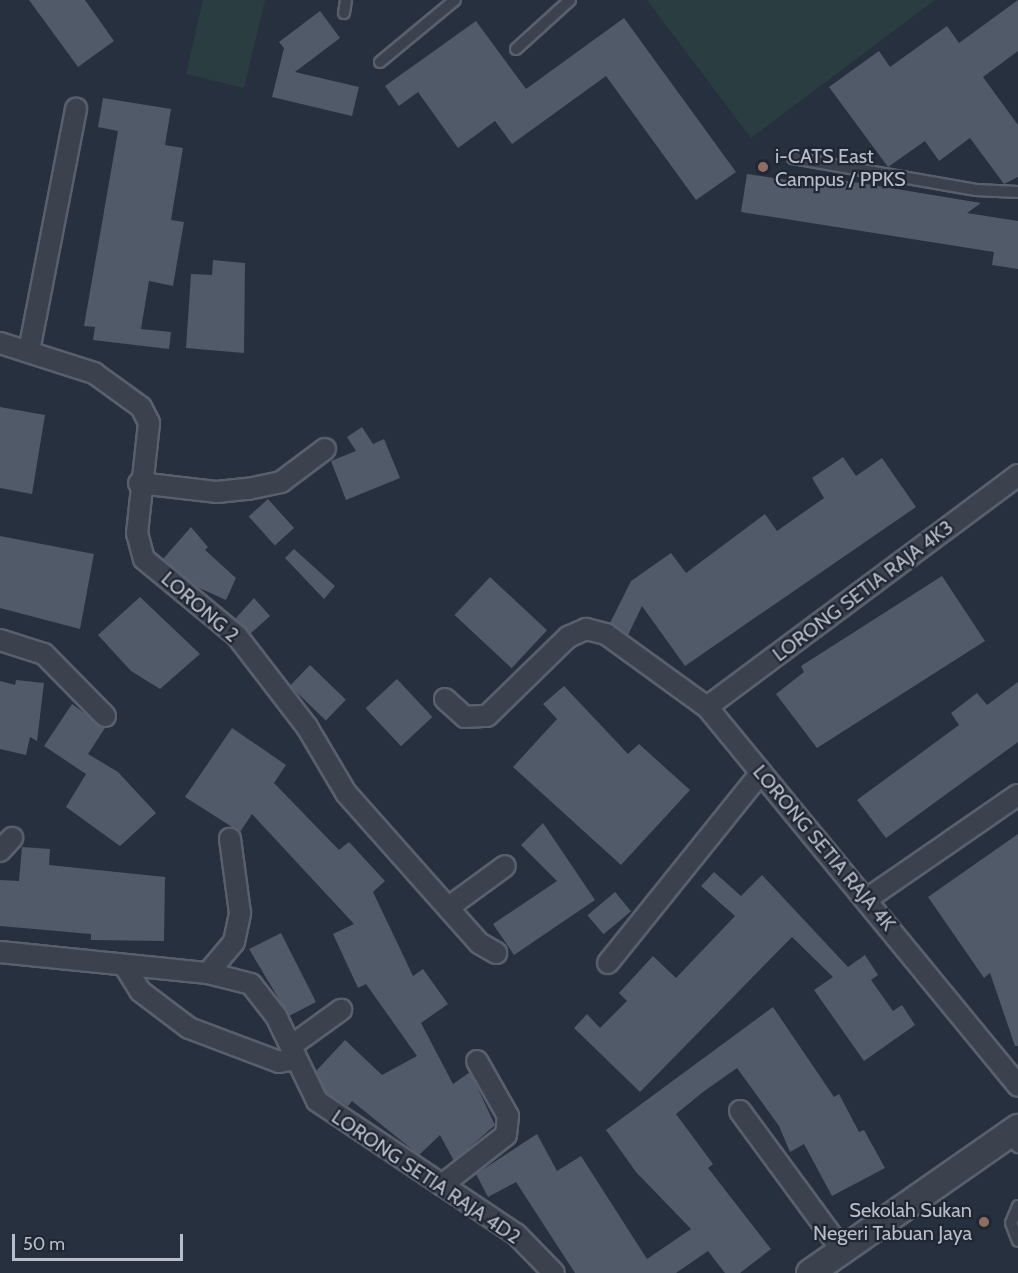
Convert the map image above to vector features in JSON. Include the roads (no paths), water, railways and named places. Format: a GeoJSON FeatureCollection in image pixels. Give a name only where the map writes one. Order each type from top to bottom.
{"type":"FeatureCollection","features":[{"type":"Feature","properties":{"kind":"street"},"geometry":{"type":"LineString","coordinates":[[29,351],[76,109]]}},
{"type":"Feature","properties":{"kind":"street","name":"LORONG 2"},"geometry":{"type":"LineString","coordinates":[[0,343],[94,373],[141,407],[148,423],[139,483],[137,533],[144,559],[237,636],[307,727],[346,793],[479,942],[496,953]]}},
{"type":"Feature","properties":{"kind":"street"},"geometry":{"type":"LineString","coordinates":[[139,483],[217,492],[248,489],[281,482],[325,449]]}},
{"type":"Feature","properties":{"kind":"street","name":"LORONG SETIA RAJA 4K3"},"geometry":{"type":"LineString","coordinates":[[707,707],[1018,475]]}},
{"type":"Feature","properties":{"kind":"street","name":"LORONG SETIA RAJA 4K"},"geometry":{"type":"LineString","coordinates":[[445,699],[465,717],[488,716],[568,637],[586,629],[606,634],[707,707],[867,899],[1018,1086]]}},
{"type":"Feature","properties":{"kind":"street"},"geometry":{"type":"LineString","coordinates":[[0,640],[50,659],[105,716]]}},
{"type":"Feature","properties":{"kind":"street"},"geometry":{"type":"LineString","coordinates":[[608,963],[761,773]]}},
{"type":"Feature","properties":{"kind":"street"},"geometry":{"type":"LineString","coordinates":[[867,899],[1018,795]]}},
{"type":"Feature","properties":{"kind":"street"},"geometry":{"type":"LineString","coordinates":[[208,973],[234,942],[240,913],[230,838]]}},
{"type":"Feature","properties":{"kind":"street"},"geometry":{"type":"LineString","coordinates":[[449,908],[505,866]]}},
{"type":"Feature","properties":{"kind":"street","name":"LORONG SETIA RAJA 4D2"},"geometry":{"type":"LineString","coordinates":[[0,952],[208,973],[250,984],[294,1052],[317,1101],[516,1234],[554,1273]]}},
{"type":"Feature","properties":{"kind":"street"},"geometry":{"type":"LineString","coordinates":[[124,966],[140,992],[189,1028],[279,1062],[294,1052],[341,1010]]}},
{"type":"Feature","properties":{"kind":"street"},"geometry":{"type":"LineString","coordinates":[[442,1185],[506,1135],[508,1116],[477,1061]]}},
{"type":"Feature","properties":{"kind":"street"},"geometry":{"type":"LineString","coordinates":[[740,1111],[843,1251]]}},
{"type":"Feature","properties":{"kind":"street"},"geometry":{"type":"LineString","coordinates":[[810,1273],[1014,1137]]}},
{"type":"Feature","properties":{"kind":"lane"},"geometry":{"type":"LineString","coordinates":[[344,13],[346,0]]}},
{"type":"Feature","properties":{"kind":"lane"},"geometry":{"type":"LineString","coordinates":[[380,62],[455,0]]}},
{"type":"Feature","properties":{"kind":"lane"},"geometry":{"type":"LineString","coordinates":[[516,49],[570,0]]}},
{"type":"Feature","properties":{"kind":"lane"},"geometry":{"type":"LineString","coordinates":[[793,158],[976,190],[1018,192]]}},
{"type":"Feature","properties":{"kind":"lane"},"geometry":{"type":"LineString","coordinates":[[1018,1206],[1011,1223],[1018,1241]]}},
{"type":"Feature","properties":{"kind":"place","name":"i-CATS East Campus / PPKS"},"geometry":{"type":"Point","coordinates":[763,167]}},
{"type":"Feature","properties":{"kind":"place","name":"Sekolah Sukan Negeri Tabuan Jaya"},"geometry":{"type":"Point","coordinates":[984,1222]}}]}
